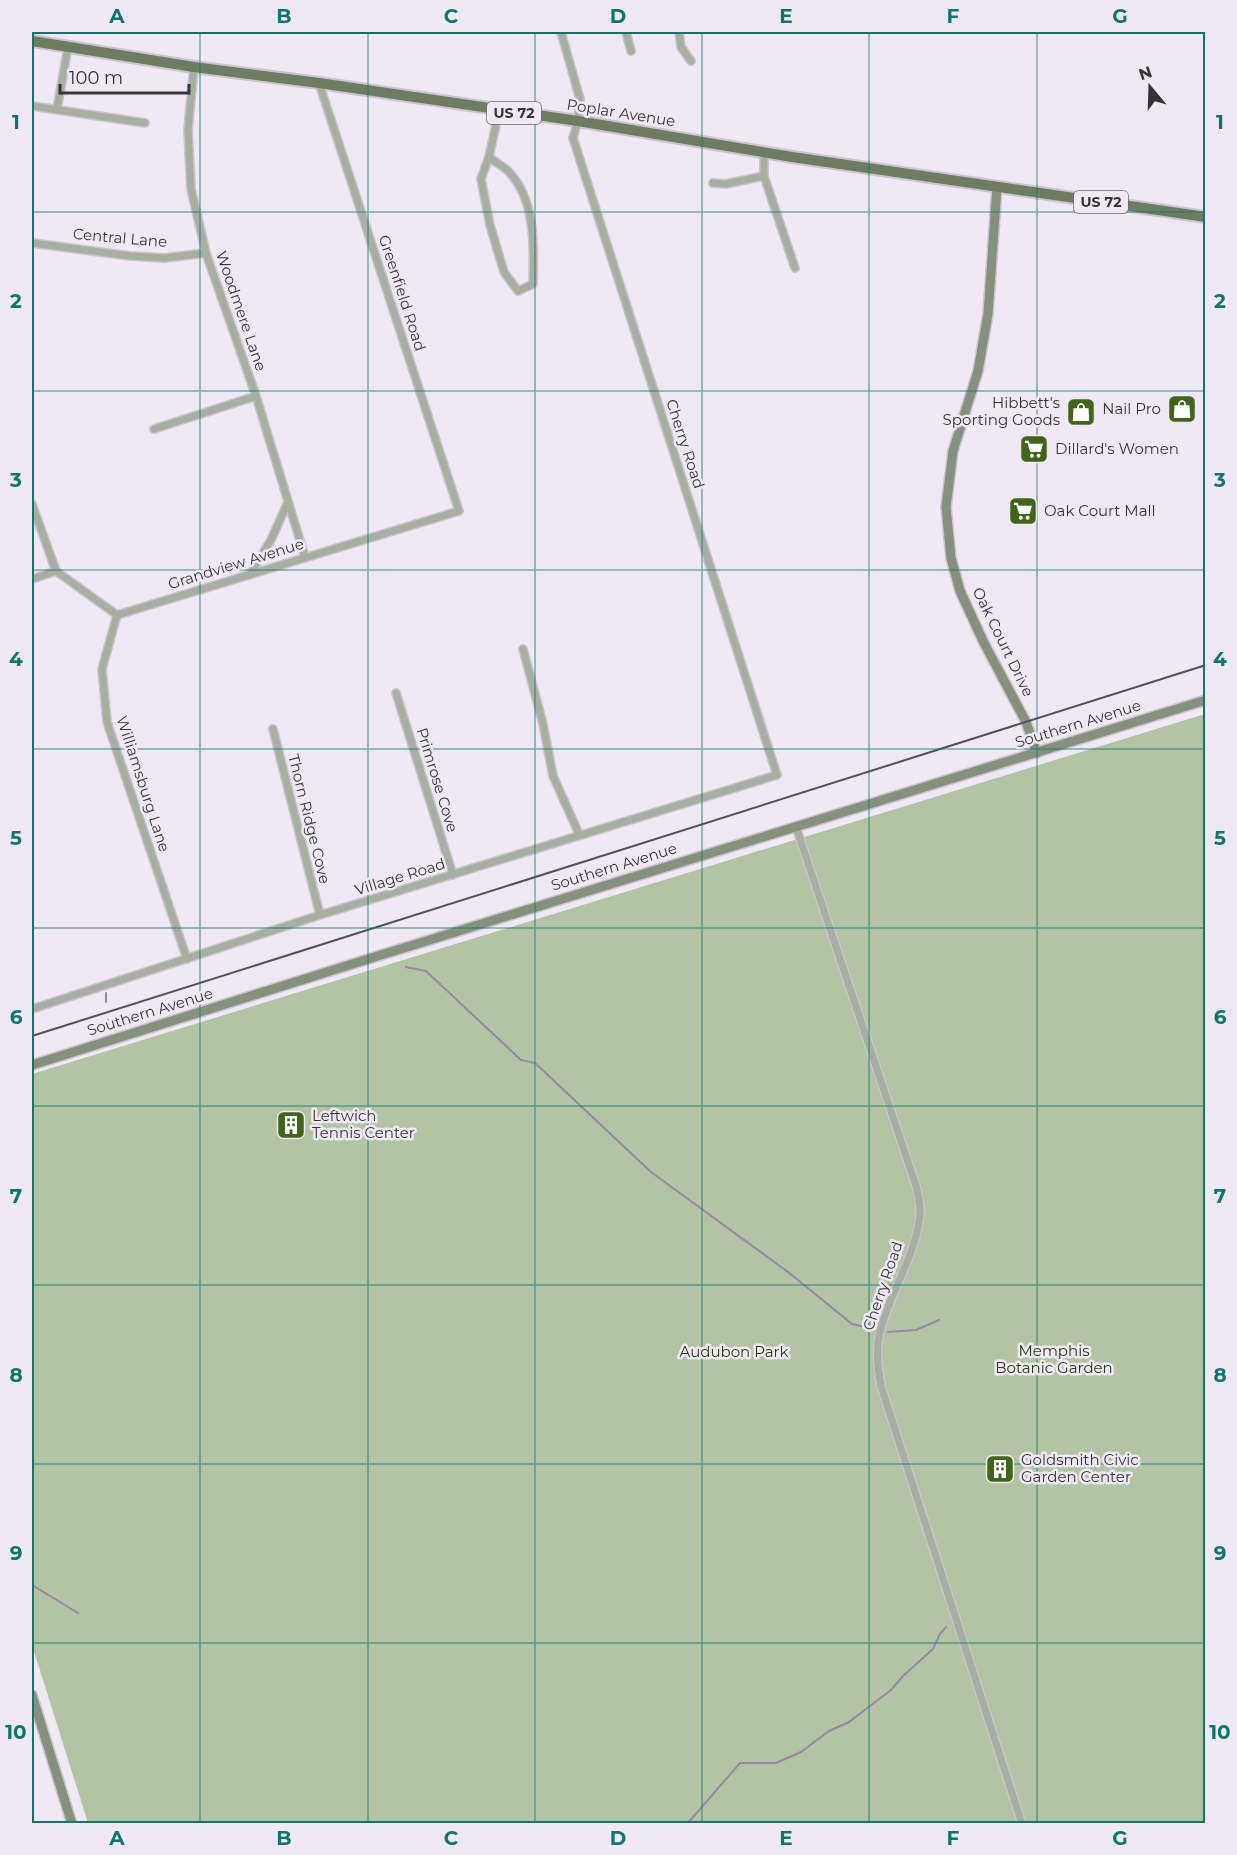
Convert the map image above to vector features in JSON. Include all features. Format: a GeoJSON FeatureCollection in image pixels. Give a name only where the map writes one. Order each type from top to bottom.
{"type":"FeatureCollection","features":[{"type":"Feature","properties":{"kind":"main road","name":"Poplar Avenue"},"geometry":{"type":"LineString","coordinates":[[32,41],[194,67],[578,121],[764,152],[1206,217]]}},
{"type":"Feature","properties":{"kind":"street","name":"Cherry Road"},"geometry":{"type":"LineString","coordinates":[[561,32],[580,99],[578,121],[573,138],[777,775]]}},
{"type":"Feature","properties":{"kind":"street"},"geometry":{"type":"LineString","coordinates":[[626,32],[631,51]]}},
{"type":"Feature","properties":{"kind":"street"},"geometry":{"type":"LineString","coordinates":[[679,32],[681,47],[691,61]]}},
{"type":"Feature","properties":{"kind":"street"},"geometry":{"type":"LineString","coordinates":[[57,109],[68,46]]}},
{"type":"Feature","properties":{"kind":"street","name":"Woodmere Lane"},"geometry":{"type":"LineString","coordinates":[[194,67],[188,130],[190,189],[206,253],[256,396],[305,557]]}},
{"type":"Feature","properties":{"kind":"street","name":"Greenfield Road"},"geometry":{"type":"LineString","coordinates":[[319,83],[459,511]]}},
{"type":"Feature","properties":{"kind":"street"},"geometry":{"type":"LineString","coordinates":[[32,106],[145,123]]}},
{"type":"Feature","properties":{"kind":"street"},"geometry":{"type":"LineString","coordinates":[[489,157],[509,172],[525,197],[534,243],[533,284],[518,291],[504,272],[490,225],[481,179],[489,157],[499,111]]}},
{"type":"Feature","properties":{"kind":"street"},"geometry":{"type":"LineString","coordinates":[[764,152],[764,176],[795,268]]}},
{"type":"Feature","properties":{"kind":"street"},"geometry":{"type":"LineString","coordinates":[[713,183],[726,184],[764,176]]}},
{"type":"Feature","properties":{"kind":"street","name":"Oak Court Drive"},"geometry":{"type":"LineString","coordinates":[[997,187],[988,314],[978,371],[953,451],[946,507],[951,558],[960,591],[984,643],[1026,722],[1037,753]]}},
{"type":"Feature","properties":{"kind":"street","name":"Central Lane"},"geometry":{"type":"LineString","coordinates":[[32,243],[165,258],[206,253]]}},
{"type":"Feature","properties":{"kind":"street"},"geometry":{"type":"LineString","coordinates":[[154,429],[256,396]]}},
{"type":"Feature","properties":{"kind":"street"},"geometry":{"type":"LineString","coordinates":[[250,574],[271,540],[288,502]]}},
{"type":"Feature","properties":{"kind":"street"},"geometry":{"type":"LineString","coordinates":[[32,504],[56,571],[117,615]]}},
{"type":"Feature","properties":{"kind":"street","name":"Grandview Avenue"},"geometry":{"type":"LineString","coordinates":[[117,615],[459,511]]}},
{"type":"Feature","properties":{"kind":"street"},"geometry":{"type":"LineString","coordinates":[[32,579],[56,571]]}},
{"type":"Feature","properties":{"kind":"street","name":"Williamsburg Lane"},"geometry":{"type":"LineString","coordinates":[[117,615],[102,669],[107,722],[187,958]]}},
{"type":"Feature","properties":{"kind":"street"},"geometry":{"type":"LineString","coordinates":[[523,649],[543,724],[552,776],[579,834]]}},
{"type":"Feature","properties":{"kind":"street","name":"Primrose Cove"},"geometry":{"type":"LineString","coordinates":[[396,693],[453,875]]}},
{"type":"Feature","properties":{"kind":"street","name":"Southern Avenue"},"geometry":{"type":"LineString","coordinates":[[32,1065],[1206,700]]}},
{"type":"Feature","properties":{"kind":"street","name":"Thorn Ridge Cove"},"geometry":{"type":"LineString","coordinates":[[273,729],[320,915]]}},
{"type":"Feature","properties":{"kind":"street","name":"Village Road"},"geometry":{"type":"LineString","coordinates":[[32,1009],[320,915],[777,775]]}},
{"type":"Feature","properties":{"kind":"street","name":"Cherry Road"},"geometry":{"type":"LineString","coordinates":[[795,826],[916,1186],[920,1212],[909,1262],[885,1316],[879,1336],[878,1370],[881,1386],[1022,1824]]}},
{"type":"Feature","properties":{"kind":"street"},"geometry":{"type":"LineString","coordinates":[[32,1695],[72,1824]]}},
{"type":"Feature","properties":{"kind":"green space","name":"Audubon Park"},"geometry":{"type":"Polygon","coordinates":[[[1205,714],[1205,1823],[88,1823],[32,1645],[32,1074],[1205,714]]]}},
{"type":"Feature","properties":{"kind":"waterway"},"geometry":{"type":"LineString","coordinates":[[406,967],[426,971],[521,1060],[535,1063],[651,1172],[788,1272],[852,1324],[874,1329]]}},
{"type":"Feature","properties":{"kind":"waterway"},"geometry":{"type":"LineString","coordinates":[[106,993],[106,1002]]}},
{"type":"Feature","properties":{"kind":"waterway"},"geometry":{"type":"LineString","coordinates":[[106,1030],[108,1020]]}},
{"type":"Feature","properties":{"kind":"waterway"},"geometry":{"type":"LineString","coordinates":[[888,1332],[916,1330],[939,1320]]}},
{"type":"Feature","properties":{"kind":"waterway"},"geometry":{"type":"LineString","coordinates":[[32,1585],[78,1613]]}},
{"type":"Feature","properties":{"kind":"waterway"},"geometry":{"type":"LineString","coordinates":[[687,1824],[740,1763],[776,1763],[801,1752],[829,1731],[849,1722],[891,1690],[933,1649],[946,1627]]}},
{"type":"Feature","properties":{"kind":"railway"},"geometry":{"type":"LineString","coordinates":[[32,1036],[1206,665]]}},
{"type":"Feature","properties":{"kind":"place","name":"Nail Pro"},"geometry":{"type":"Point","coordinates":[1182,409]}},
{"type":"Feature","properties":{"kind":"place","name":"Hibbett's Sporting Goods"},"geometry":{"type":"Point","coordinates":[1081,412]}},
{"type":"Feature","properties":{"kind":"place","name":"Dillard's Women"},"geometry":{"type":"Point","coordinates":[1034,449]}},
{"type":"Feature","properties":{"kind":"place","name":"Oak Court Mall"},"geometry":{"type":"Point","coordinates":[1023,511]}},
{"type":"Feature","properties":{"kind":"place","name":"Leftwich Tennis Center"},"geometry":{"type":"Point","coordinates":[291,1125]}},
{"type":"Feature","properties":{"kind":"place","name":"Goldsmith Civic Garden Center"},"geometry":{"type":"Point","coordinates":[1000,1469]}},
{"type":"Feature","properties":{"kind":"park label","name":"Memphis Botanic Garden"},"geometry":{"type":"Point","coordinates":[1054,1360]}}]}
